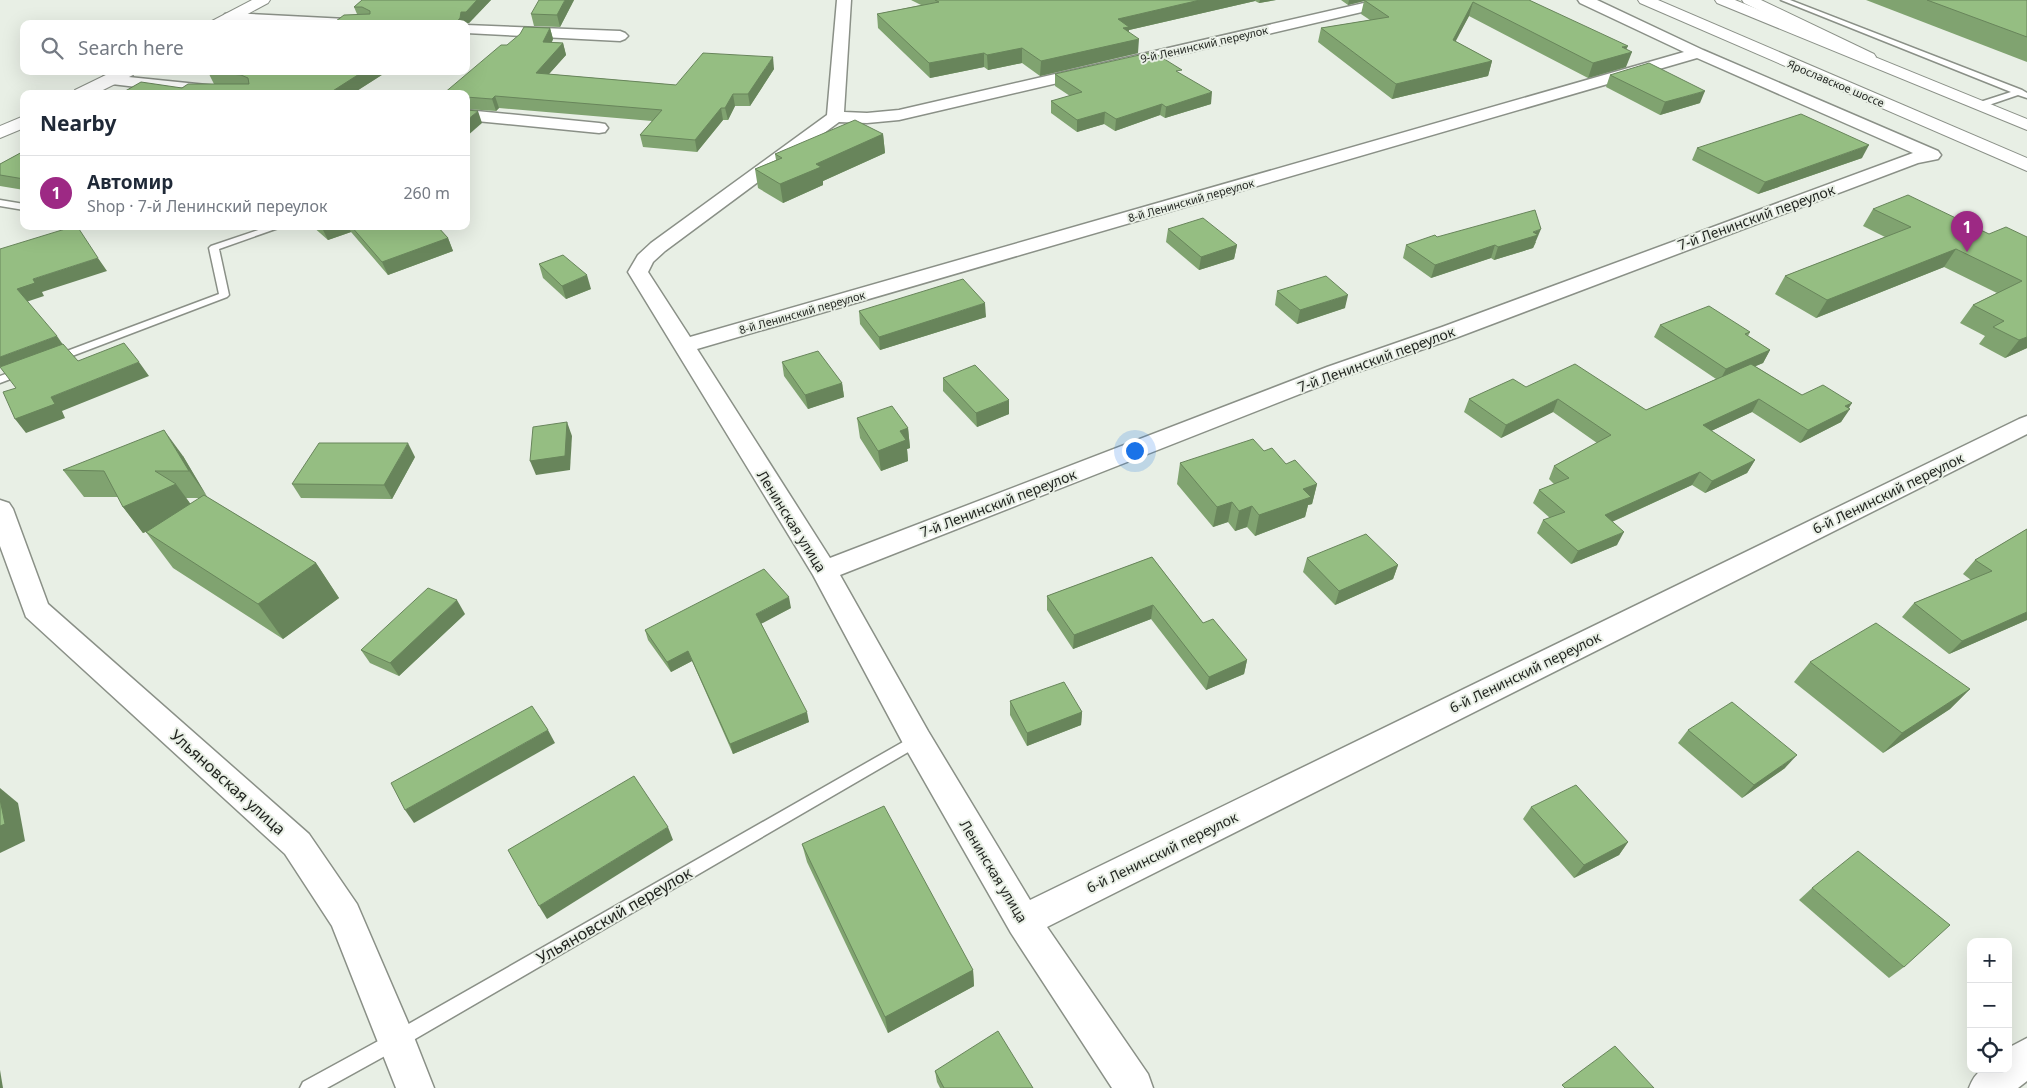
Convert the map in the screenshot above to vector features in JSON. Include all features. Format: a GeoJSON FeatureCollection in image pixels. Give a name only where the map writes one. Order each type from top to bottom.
{"type":"FeatureCollection","features":[{"type":"Feature","properties":{"kind":"main road"},"geometry":{"type":"LineString","coordinates":[[223,20],[263,0]]}},
{"type":"Feature","properties":{"kind":"main road","name":"Ярославское шоссе"},"geometry":{"type":"LineString","coordinates":[[1645,0],[2027,165]]}},
{"type":"Feature","properties":{"kind":"main road"},"geometry":{"type":"LineString","coordinates":[[1722,0],[2027,125]]}},
{"type":"Feature","properties":{"kind":"main road"},"geometry":{"type":"LineString","coordinates":[[1749,0],[1894,69]]}},
{"type":"Feature","properties":{"kind":"main road"},"geometry":{"type":"LineString","coordinates":[[89,90],[119,75]]}},
{"type":"Feature","properties":{"kind":"main road"},"geometry":{"type":"LineString","coordinates":[[0,133],[20,123]]}},
{"type":"Feature","properties":{"kind":"street","name":"9-й Ленинский переулок"},"geometry":{"type":"LineString","coordinates":[[835,117],[867,118],[899,115],[1396,0]]}},
{"type":"Feature","properties":{"kind":"street"},"geometry":{"type":"LineString","coordinates":[[1585,0],[1698,53]]}},
{"type":"Feature","properties":{"kind":"street"},"geometry":{"type":"LineString","coordinates":[[835,117],[848,1]]}},
{"type":"Feature","properties":{"kind":"street"},"geometry":{"type":"LineString","coordinates":[[470,29],[620,36]]}},
{"type":"Feature","properties":{"kind":"street","name":"7-й Ленинский переулок"},"geometry":{"type":"LineString","coordinates":[[824,571],[1335,372],[1450,332],[1914,158],[1932,155],[1698,53]]}},
{"type":"Feature","properties":{"kind":"street","name":"8-й Ленинский переулок"},"geometry":{"type":"LineString","coordinates":[[683,346],[1698,53]]}},
{"type":"Feature","properties":{"kind":"street"},"geometry":{"type":"LineString","coordinates":[[109,80],[207,90]]}},
{"type":"Feature","properties":{"kind":"street"},"geometry":{"type":"LineString","coordinates":[[470,115],[599,128]]}},
{"type":"Feature","properties":{"kind":"street","name":"Ленинская улица"},"geometry":{"type":"LineString","coordinates":[[835,117],[645,259],[638,272],[824,571],[917,740],[1023,921],[1134,1088]]}},
{"type":"Feature","properties":{"kind":"street","name":"6-й Ленинский переулок"},"geometry":{"type":"LineString","coordinates":[[1023,921],[2027,424]]}},
{"type":"Feature","properties":{"kind":"street","name":"Ульяновская улица"},"geometry":{"type":"LineString","coordinates":[[0,509],[36,610],[298,844],[344,916],[397,1040],[414,1088]]}},
{"type":"Feature","properties":{"kind":"street"},"geometry":{"type":"LineString","coordinates":[[1988,1088],[2027,1057]]}},
{"type":"Feature","properties":{"kind":"lane"},"geometry":{"type":"LineString","coordinates":[[1784,0],[2023,94]]}},
{"type":"Feature","properties":{"kind":"lane"},"geometry":{"type":"LineString","coordinates":[[1980,105],[2023,94]]}},
{"type":"Feature","properties":{"kind":"lane"},"geometry":{"type":"LineString","coordinates":[[0,203],[20,206]]}},
{"type":"Feature","properties":{"kind":"lane"},"geometry":{"type":"LineString","coordinates":[[47,362],[224,295],[214,248],[268,230]]}},
{"type":"Feature","properties":{"kind":"lane"},"geometry":{"type":"LineString","coordinates":[[0,380],[28,369]]}},
{"type":"Feature","properties":{"kind":"lane","name":"Ульяновский переулок"},"geometry":{"type":"LineString","coordinates":[[309,1088],[397,1040],[917,740]]}},
{"type":"Feature","properties":{"kind":"building"},"geometry":{"type":"Polygon","coordinates":[[[362,0],[477,0],[466,12],[461,12],[458,20],[337,20],[344,15],[370,14],[370,11],[362,7],[354,7],[362,0]]]}},
{"type":"Feature","properties":{"kind":"building"},"geometry":{"type":"Polygon","coordinates":[[[539,0],[565,0],[557,15],[531,14],[539,0]]]}},
{"type":"Feature","properties":{"kind":"building"},"geometry":{"type":"Polygon","coordinates":[[[935,0],[1200,0],[1118,19],[1129,27],[1123,28],[1139,39],[1041,61],[1022,48],[929,63],[877,14],[939,2],[935,0]]]}},
{"type":"Feature","properties":{"kind":"building"},"geometry":{"type":"Polygon","coordinates":[[[1364,0],[1529,0],[1628,46],[1622,47],[1632,52],[1593,63],[1473,2],[1453,40],[1492,61],[1396,84],[1321,28],[1389,17],[1364,0]]]}},
{"type":"Feature","properties":{"kind":"building"},"geometry":{"type":"Polygon","coordinates":[[[1927,0],[2027,0],[2027,37],[1927,0]]]}},
{"type":"Feature","properties":{"kind":"building"},"geometry":{"type":"Polygon","coordinates":[[[524,27],[550,28],[543,42],[563,43],[536,73],[676,85],[703,53],[773,57],[748,94],[733,94],[725,108],[721,108],[695,140],[640,135],[662,110],[495,96],[492,99],[470,97],[470,90],[448,90],[465,75],[470,75],[470,71],[501,45],[507,45],[520,34],[524,27]]]}},
{"type":"Feature","properties":{"kind":"building"},"geometry":{"type":"Polygon","coordinates":[[[1153,52],[1182,70],[1176,71],[1212,92],[1166,107],[1162,104],[1116,119],[1105,112],[1077,120],[1051,101],[1082,92],[1055,74],[1153,52]]]}},
{"type":"Feature","properties":{"kind":"building"},"geometry":{"type":"Polygon","coordinates":[[[1649,63],[1705,91],[1665,102],[1610,75],[1649,63]]]}},
{"type":"Feature","properties":{"kind":"building"},"geometry":{"type":"Polygon","coordinates":[[[241,75],[358,75],[334,90],[127,90],[141,82],[182,88],[188,84],[249,84],[248,78],[241,75]]]}},
{"type":"Feature","properties":{"kind":"building"},"geometry":{"type":"Polygon","coordinates":[[[470,110],[478,111],[470,118],[470,110]]]}},
{"type":"Feature","properties":{"kind":"building"},"geometry":{"type":"Polygon","coordinates":[[[1801,114],[1869,145],[1765,182],[1697,148],[1801,114]]]}},
{"type":"Feature","properties":{"kind":"building"},"geometry":{"type":"Polygon","coordinates":[[[855,120],[883,134],[816,164],[821,167],[780,184],[755,169],[782,158],[775,154],[855,120]]]}},
{"type":"Feature","properties":{"kind":"building"},"geometry":{"type":"Polygon","coordinates":[[[20,153],[20,178],[0,175],[0,164],[20,153]]]}},
{"type":"Feature","properties":{"kind":"building"},"geometry":{"type":"Polygon","coordinates":[[[1908,195],[1989,234],[2006,227],[2027,237],[2027,337],[2019,340],[1993,327],[2004,321],[1973,305],[2022,281],[1956,249],[1827,300],[1785,276],[1911,227],[1873,209],[1908,195]]]}},
{"type":"Feature","properties":{"kind":"building"},"geometry":{"type":"Polygon","coordinates":[[[1535,210],[1541,229],[1533,232],[1538,235],[1498,247],[1495,245],[1435,265],[1406,245],[1435,235],[1437,237],[1535,210]]]}},
{"type":"Feature","properties":{"kind":"building"},"geometry":{"type":"Polygon","coordinates":[[[1203,218],[1237,245],[1201,257],[1168,229],[1203,218]]]}},
{"type":"Feature","properties":{"kind":"building"},"geometry":{"type":"Polygon","coordinates":[[[62,230],[80,230],[98,258],[33,279],[35,283],[17,289],[57,336],[0,357],[0,249],[62,230]]]}},
{"type":"Feature","properties":{"kind":"building"},"geometry":{"type":"Polygon","coordinates":[[[354,230],[441,230],[448,238],[382,262],[354,230]]]}},
{"type":"Feature","properties":{"kind":"building"},"geometry":{"type":"Polygon","coordinates":[[[563,255],[587,275],[562,286],[539,264],[563,255]]]}},
{"type":"Feature","properties":{"kind":"building"},"geometry":{"type":"Polygon","coordinates":[[[1326,276],[1348,295],[1300,310],[1277,291],[1326,276]]]}},
{"type":"Feature","properties":{"kind":"building"},"geometry":{"type":"Polygon","coordinates":[[[963,279],[985,303],[879,337],[859,311],[963,279]]]}},
{"type":"Feature","properties":{"kind":"building"},"geometry":{"type":"Polygon","coordinates":[[[1709,306],[1750,332],[1745,334],[1770,350],[1726,369],[1660,325],[1709,306]]]}},
{"type":"Feature","properties":{"kind":"building"},"geometry":{"type":"Polygon","coordinates":[[[124,343],[139,362],[51,397],[55,404],[15,419],[3,392],[16,388],[0,367],[63,344],[78,361],[124,343]]]}},
{"type":"Feature","properties":{"kind":"building"},"geometry":{"type":"Polygon","coordinates":[[[818,351],[842,383],[805,395],[782,362],[818,351]]]}},
{"type":"Feature","properties":{"kind":"building"},"geometry":{"type":"Polygon","coordinates":[[[1575,364],[1646,410],[1751,364],[1802,395],[1823,385],[1852,403],[1845,406],[1850,409],[1808,430],[1759,399],[1703,425],[1755,460],[1712,481],[1700,472],[1605,515],[1624,532],[1578,551],[1543,520],[1565,512],[1539,490],[1569,478],[1554,466],[1611,435],[1558,399],[1506,425],[1469,399],[1513,379],[1526,387],[1575,364]]]}},
{"type":"Feature","properties":{"kind":"building"},"geometry":{"type":"Polygon","coordinates":[[[975,365],[1009,400],[976,413],[943,378],[975,365]]]}},
{"type":"Feature","properties":{"kind":"building"},"geometry":{"type":"Polygon","coordinates":[[[892,406],[908,428],[900,431],[906,440],[878,451],[857,418],[892,406]]]}},
{"type":"Feature","properties":{"kind":"building"},"geometry":{"type":"Polygon","coordinates":[[[567,422],[565,456],[530,461],[533,427],[567,422]]]}},
{"type":"Feature","properties":{"kind":"building"},"geometry":{"type":"Polygon","coordinates":[[[164,430],[189,471],[155,471],[176,484],[123,507],[104,471],[63,470],[164,430]]]}},
{"type":"Feature","properties":{"kind":"building"},"geometry":{"type":"Polygon","coordinates":[[[1253,439],[1264,451],[1272,448],[1286,464],[1295,460],[1317,484],[1303,489],[1311,497],[1259,515],[1252,506],[1239,511],[1232,502],[1217,507],[1180,463],[1253,439]]]}},
{"type":"Feature","properties":{"kind":"building"},"geometry":{"type":"Polygon","coordinates":[[[319,443],[408,443],[384,485],[292,484],[319,443]]]}},
{"type":"Feature","properties":{"kind":"building"},"geometry":{"type":"Polygon","coordinates":[[[204,495],[316,563],[258,604],[146,532],[204,495]]]}},
{"type":"Feature","properties":{"kind":"building"},"geometry":{"type":"Polygon","coordinates":[[[2027,529],[2027,612],[1962,641],[1914,603],[1992,571],[1975,560],[2027,529]]]}},
{"type":"Feature","properties":{"kind":"building"},"geometry":{"type":"Polygon","coordinates":[[[1366,534],[1398,565],[1339,591],[1307,558],[1366,534]]]}},
{"type":"Feature","properties":{"kind":"building"},"geometry":{"type":"Polygon","coordinates":[[[1152,557],[1203,623],[1213,619],[1247,660],[1209,677],[1153,605],[1074,635],[1047,596],[1152,557]]]}},
{"type":"Feature","properties":{"kind":"building"},"geometry":{"type":"Polygon","coordinates":[[[764,569],[789,597],[756,614],[807,712],[730,744],[688,651],[667,662],[645,630],[764,569]]]}},
{"type":"Feature","properties":{"kind":"building"},"geometry":{"type":"Polygon","coordinates":[[[428,588],[457,600],[390,663],[361,650],[428,588]]]}},
{"type":"Feature","properties":{"kind":"building"},"geometry":{"type":"Polygon","coordinates":[[[1876,623],[1970,689],[1902,733],[1810,662],[1876,623]]]}},
{"type":"Feature","properties":{"kind":"building"},"geometry":{"type":"Polygon","coordinates":[[[1064,682],[1082,712],[1027,733],[1010,701],[1064,682]]]}},
{"type":"Feature","properties":{"kind":"building"},"geometry":{"type":"Polygon","coordinates":[[[1732,702],[1797,755],[1754,785],[1688,730],[1732,702]]]}},
{"type":"Feature","properties":{"kind":"building"},"geometry":{"type":"Polygon","coordinates":[[[532,706],[548,730],[405,810],[391,783],[532,706]]]}},
{"type":"Feature","properties":{"kind":"building"},"geometry":{"type":"Polygon","coordinates":[[[634,776],[668,827],[539,906],[508,850],[634,776]]]}},
{"type":"Feature","properties":{"kind":"building"},"geometry":{"type":"Polygon","coordinates":[[[1576,785],[1628,842],[1584,865],[1531,807],[1576,785]]]}},
{"type":"Feature","properties":{"kind":"building"},"geometry":{"type":"Polygon","coordinates":[[[0,799],[5,824],[0,826],[0,799]]]}},
{"type":"Feature","properties":{"kind":"building"},"geometry":{"type":"Polygon","coordinates":[[[884,806],[973,970],[885,1017],[802,844],[884,806]]]}},
{"type":"Feature","properties":{"kind":"building"},"geometry":{"type":"Polygon","coordinates":[[[1858,851],[1950,925],[1904,967],[1812,888],[1858,851]]]}},
{"type":"Feature","properties":{"kind":"building"},"geometry":{"type":"Polygon","coordinates":[[[998,1031],[1033,1088],[944,1088],[935,1071],[998,1031]]]}},
{"type":"Feature","properties":{"kind":"building"},"geometry":{"type":"Polygon","coordinates":[[[1615,1046],[1654,1088],[1565,1088],[1562,1085],[1615,1046]]]}},
{"type":"Feature","properties":{"kind":"place","name":"Автомир"},"geometry":{"type":"Point","coordinates":[1967,252]}}]}
